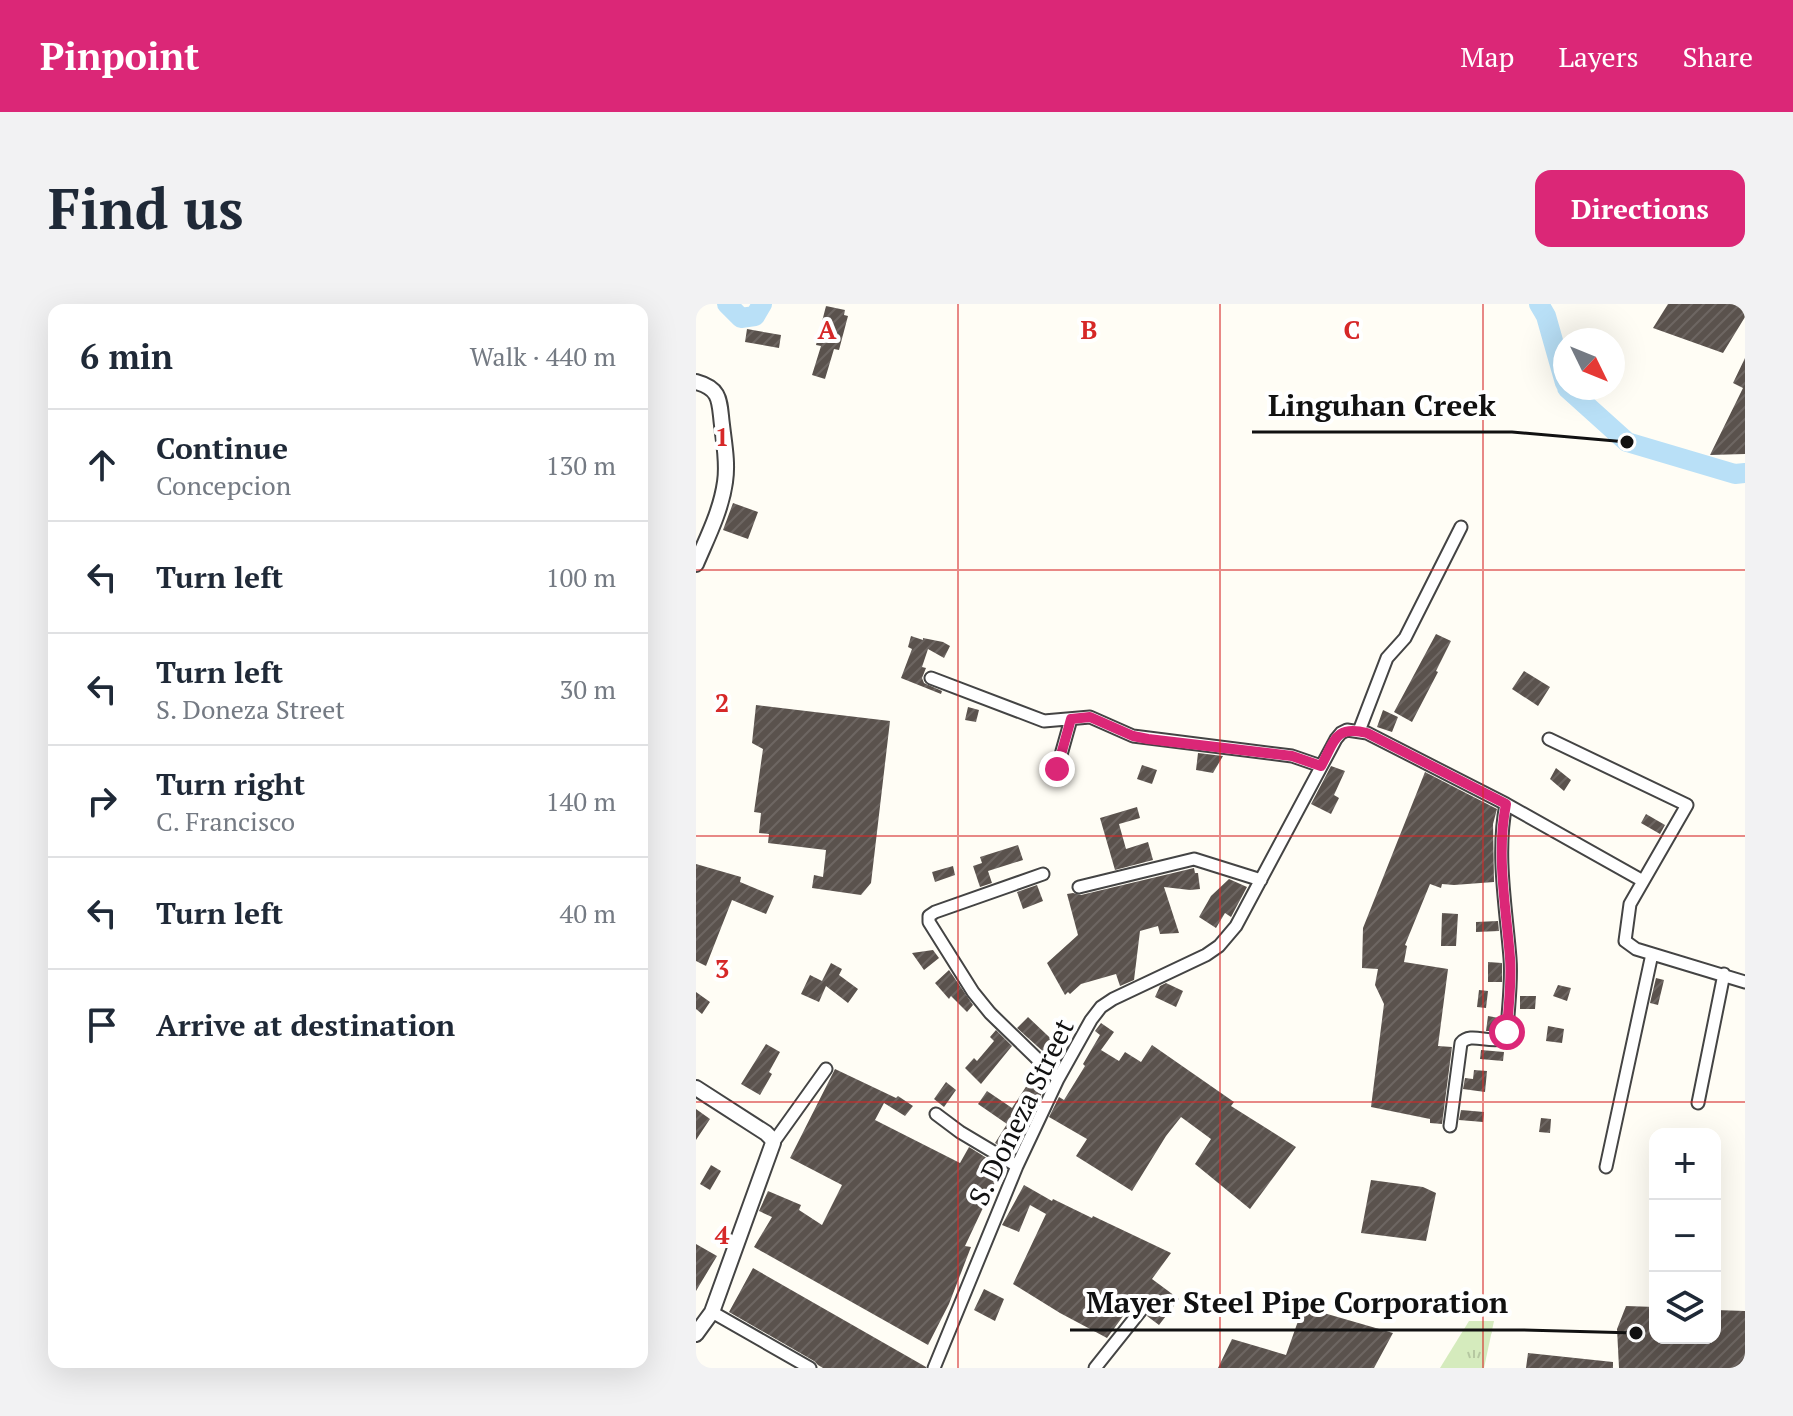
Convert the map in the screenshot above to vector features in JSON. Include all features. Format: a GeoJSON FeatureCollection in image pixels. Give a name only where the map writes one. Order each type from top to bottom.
{"type":"FeatureCollection","features":[{"type":"Feature","properties":{"kind":"street"},"geometry":{"type":"LineString","coordinates":[[696,382],[708,385],[715,392],[725,453],[725,480],[716,517],[696,564]]}},
{"type":"Feature","properties":{"kind":"street"},"geometry":{"type":"LineString","coordinates":[[1461,527],[1405,638],[1387,658],[1359,731],[1506,804],[1643,881]]}},
{"type":"Feature","properties":{"kind":"street"},"geometry":{"type":"LineString","coordinates":[[931,678],[1035,718],[1056,721],[1090,717],[1133,736],[1292,756],[1321,766]]}},
{"type":"Feature","properties":{"kind":"street"},"geometry":{"type":"LineString","coordinates":[[1057,769],[1071,719]]}},
{"type":"Feature","properties":{"kind":"street","name":"S. Doneza Street"},"geometry":{"type":"LineString","coordinates":[[934,1368],[1017,1166],[1058,1079],[1091,1020],[1101,1007],[1113,999],[1187,965],[1219,946],[1236,926],[1341,733],[1359,731]]}},
{"type":"Feature","properties":{"kind":"street"},"geometry":{"type":"LineString","coordinates":[[1549,739],[1687,805],[1630,904],[1625,941],[1636,949],[1745,982]]}},
{"type":"Feature","properties":{"kind":"street"},"geometry":{"type":"LineString","coordinates":[[1450,1126],[1463,1039],[1468,1037],[1494,1042],[1503,1039],[1507,1032],[1511,962],[1503,886],[1501,825],[1506,804]]}},
{"type":"Feature","properties":{"kind":"street"},"geometry":{"type":"LineString","coordinates":[[1079,887],[1194,859],[1261,880]]}},
{"type":"Feature","properties":{"kind":"street"},"geometry":{"type":"LineString","coordinates":[[1043,874],[935,912],[929,916],[929,922],[973,992],[990,1013],[1058,1079]]}},
{"type":"Feature","properties":{"kind":"street"},"geometry":{"type":"LineString","coordinates":[[1606,1167],[1652,954]]}},
{"type":"Feature","properties":{"kind":"street"},"geometry":{"type":"LineString","coordinates":[[1698,1103],[1724,974]]}},
{"type":"Feature","properties":{"kind":"street"},"geometry":{"type":"LineString","coordinates":[[696,1334],[712,1312],[773,1143],[826,1069]]}},
{"type":"Feature","properties":{"kind":"street"},"geometry":{"type":"LineString","coordinates":[[696,1088],[766,1133],[773,1143]]}},
{"type":"Feature","properties":{"kind":"street"},"geometry":{"type":"LineString","coordinates":[[936,1114],[1017,1166]]}},
{"type":"Feature","properties":{"kind":"street"},"geometry":{"type":"LineString","coordinates":[[1095,1368],[1146,1304]]}},
{"type":"Feature","properties":{"kind":"street"},"geometry":{"type":"LineString","coordinates":[[712,1312],[810,1368]]}},
{"type":"Feature","properties":{"kind":"green space"},"geometry":{"type":"Polygon","coordinates":[[[1469,1321],[1494,1321],[1484,1368],[1440,1368],[1469,1321]]]}},
{"type":"Feature","properties":{"kind":"building"},"geometry":{"type":"Polygon","coordinates":[[[1668,304],[1745,304],[1745,317],[1723,353],[1653,328],[1668,304]]]}},
{"type":"Feature","properties":{"kind":"building"},"geometry":{"type":"Polygon","coordinates":[[[826,306],[845,310],[844,315],[848,316],[839,350],[834,349],[825,379],[812,375],[821,346],[816,345],[826,306]]]}},
{"type":"Feature","properties":{"kind":"building"},"geometry":{"type":"Polygon","coordinates":[[[747,329],[781,335],[779,348],[745,342],[747,329]]]}},
{"type":"Feature","properties":{"kind":"building"},"geometry":{"type":"Polygon","coordinates":[[[1745,358],[1745,454],[1710,455],[1743,388],[1733,383],[1745,358]]]}},
{"type":"Feature","properties":{"kind":"building"},"geometry":{"type":"Polygon","coordinates":[[[733,503],[758,512],[748,539],[723,530],[733,503]]]}},
{"type":"Feature","properties":{"kind":"building"},"geometry":{"type":"Polygon","coordinates":[[[1436,634],[1451,641],[1412,722],[1394,712],[1436,634]]]}},
{"type":"Feature","properties":{"kind":"building"},"geometry":{"type":"Polygon","coordinates":[[[911,636],[950,646],[944,658],[928,649],[922,667],[926,668],[922,678],[924,683],[942,691],[941,694],[901,678],[912,649],[908,647],[911,636]]]}},
{"type":"Feature","properties":{"kind":"building"},"geometry":{"type":"Polygon","coordinates":[[[1524,671],[1550,687],[1538,706],[1512,689],[1524,671]]]}},
{"type":"Feature","properties":{"kind":"building"},"geometry":{"type":"Polygon","coordinates":[[[756,705],[890,721],[871,883],[861,895],[812,888],[814,875],[823,877],[826,850],[768,843],[769,834],[759,833],[761,813],[754,812],[763,749],[752,743],[756,705]]]}},
{"type":"Feature","properties":{"kind":"building"},"geometry":{"type":"Polygon","coordinates":[[[968,707],[979,710],[976,722],[965,720],[968,707]]]}},
{"type":"Feature","properties":{"kind":"building"},"geometry":{"type":"Polygon","coordinates":[[[1383,710],[1398,717],[1392,732],[1377,727],[1383,710]]]}},
{"type":"Feature","properties":{"kind":"building"},"geometry":{"type":"Polygon","coordinates":[[[1198,753],[1223,756],[1213,773],[1196,770],[1198,753]]]}},
{"type":"Feature","properties":{"kind":"building"},"geometry":{"type":"Polygon","coordinates":[[[1142,765],[1157,770],[1152,784],[1137,779],[1142,765]]]}},
{"type":"Feature","properties":{"kind":"building"},"geometry":{"type":"Polygon","coordinates":[[[1331,766],[1345,771],[1334,795],[1339,798],[1331,814],[1311,804],[1331,766]]]}},
{"type":"Feature","properties":{"kind":"building"},"geometry":{"type":"Polygon","coordinates":[[[1556,768],[1571,780],[1564,791],[1550,779],[1556,768]]]}},
{"type":"Feature","properties":{"kind":"building"},"geometry":{"type":"Polygon","coordinates":[[[1425,772],[1497,809],[1493,824],[1494,882],[1442,884],[1441,888],[1430,884],[1405,945],[1404,962],[1448,969],[1438,1046],[1452,1047],[1442,1124],[1371,1107],[1384,1004],[1375,985],[1378,969],[1362,968],[1363,928],[1425,772]]]}},
{"type":"Feature","properties":{"kind":"building"},"geometry":{"type":"Polygon","coordinates":[[[1137,807],[1140,818],[1119,824],[1126,849],[1148,842],[1153,860],[1115,870],[1100,818],[1137,807]]]}},
{"type":"Feature","properties":{"kind":"building"},"geometry":{"type":"Polygon","coordinates":[[[1646,814],[1665,825],[1660,834],[1641,823],[1646,814]]]}},
{"type":"Feature","properties":{"kind":"building"},"geometry":{"type":"Polygon","coordinates":[[[1018,845],[1023,860],[988,871],[992,883],[980,887],[973,866],[982,863],[980,857],[1018,845]]]}},
{"type":"Feature","properties":{"kind":"building"},"geometry":{"type":"Polygon","coordinates":[[[696,864],[741,877],[740,882],[774,896],[766,914],[732,900],[706,966],[696,961],[696,864]]]}},
{"type":"Feature","properties":{"kind":"building"},"geometry":{"type":"Polygon","coordinates":[[[953,866],[955,875],[935,882],[932,872],[953,866]]]}},
{"type":"Feature","properties":{"kind":"building"},"geometry":{"type":"Polygon","coordinates":[[[1194,868],[1198,873],[1200,889],[1164,887],[1179,933],[1160,934],[1158,926],[1140,931],[1134,980],[1120,986],[1116,974],[1081,984],[1065,995],[1047,963],[1078,935],[1067,894],[1081,895],[1194,868]]]}},
{"type":"Feature","properties":{"kind":"building"},"geometry":{"type":"Polygon","coordinates":[[[1229,879],[1247,887],[1231,917],[1225,913],[1216,928],[1199,917],[1211,896],[1229,879]]]}},
{"type":"Feature","properties":{"kind":"building"},"geometry":{"type":"Polygon","coordinates":[[[1037,885],[1043,901],[1023,909],[1017,892],[1037,885]]]}},
{"type":"Feature","properties":{"kind":"building"},"geometry":{"type":"Polygon","coordinates":[[[1442,913],[1458,914],[1456,946],[1441,946],[1442,913]]]}},
{"type":"Feature","properties":{"kind":"building"},"geometry":{"type":"Polygon","coordinates":[[[1498,921],[1499,931],[1476,932],[1476,922],[1498,921]]]}},
{"type":"Feature","properties":{"kind":"building"},"geometry":{"type":"Polygon","coordinates":[[[933,950],[939,958],[924,970],[912,953],[933,950]]]}},
{"type":"Feature","properties":{"kind":"building"},"geometry":{"type":"Polygon","coordinates":[[[1488,962],[1502,963],[1502,982],[1488,982],[1488,962]]]}},
{"type":"Feature","properties":{"kind":"building"},"geometry":{"type":"Polygon","coordinates":[[[831,963],[842,969],[839,975],[858,989],[848,1003],[826,986],[819,1002],[801,994],[810,975],[822,981],[831,963]]]}},
{"type":"Feature","properties":{"kind":"building"},"geometry":{"type":"Polygon","coordinates":[[[949,970],[973,1005],[967,1012],[951,996],[949,999],[935,983],[949,970]]]}},
{"type":"Feature","properties":{"kind":"building"},"geometry":{"type":"Polygon","coordinates":[[[1656,978],[1664,980],[1658,1005],[1650,1003],[1656,978]]]}},
{"type":"Feature","properties":{"kind":"building"},"geometry":{"type":"Polygon","coordinates":[[[1166,983],[1183,991],[1176,1007],[1155,997],[1160,986],[1166,983]]]}},
{"type":"Feature","properties":{"kind":"building"},"geometry":{"type":"Polygon","coordinates":[[[1558,985],[1571,988],[1567,1001],[1553,996],[1558,985]]]}},
{"type":"Feature","properties":{"kind":"building"},"geometry":{"type":"Polygon","coordinates":[[[1479,990],[1488,991],[1486,1008],[1477,1007],[1479,990]]]}},
{"type":"Feature","properties":{"kind":"building"},"geometry":{"type":"Polygon","coordinates":[[[696,992],[710,1002],[702,1014],[696,1009],[696,992]]]}},
{"type":"Feature","properties":{"kind":"building"},"geometry":{"type":"Polygon","coordinates":[[[1520,996],[1536,996],[1535,1009],[1520,1009],[1520,996]]]}},
{"type":"Feature","properties":{"kind":"building"},"geometry":{"type":"Polygon","coordinates":[[[1488,1016],[1499,1018],[1498,1031],[1486,1031],[1488,1016]]]}},
{"type":"Feature","properties":{"kind":"building"},"geometry":{"type":"Polygon","coordinates":[[[1028,1017],[1064,1051],[1057,1064],[1017,1028],[1028,1017]]]}},
{"type":"Feature","properties":{"kind":"building"},"geometry":{"type":"Polygon","coordinates":[[[1101,1023],[1114,1032],[1101,1050],[1119,1061],[1125,1052],[1141,1062],[1152,1045],[1234,1102],[1231,1106],[1296,1147],[1250,1209],[1195,1164],[1211,1139],[1181,1117],[1132,1191],[1076,1156],[1087,1139],[1049,1117],[1059,1097],[1064,1100],[1085,1066],[1083,1064],[1100,1035],[1095,1031],[1101,1023]]]}},
{"type":"Feature","properties":{"kind":"building"},"geometry":{"type":"Polygon","coordinates":[[[1548,1026],[1564,1029],[1562,1043],[1546,1041],[1548,1026]]]}},
{"type":"Feature","properties":{"kind":"building"},"geometry":{"type":"Polygon","coordinates":[[[996,1030],[1012,1046],[981,1084],[965,1068],[974,1058],[977,1061],[994,1041],[990,1037],[996,1030]]]}},
{"type":"Feature","properties":{"kind":"building"},"geometry":{"type":"Polygon","coordinates":[[[766,1044],[780,1052],[760,1095],[741,1084],[766,1044]]]}},
{"type":"Feature","properties":{"kind":"building"},"geometry":{"type":"Polygon","coordinates":[[[1481,1050],[1504,1052],[1503,1061],[1480,1059],[1481,1050]]]}},
{"type":"Feature","properties":{"kind":"building"},"geometry":{"type":"Polygon","coordinates":[[[835,1069],[896,1098],[898,1096],[913,1106],[905,1116],[884,1103],[875,1120],[960,1163],[969,1147],[1006,1170],[1003,1179],[998,1176],[965,1246],[971,1247],[949,1304],[928,1345],[754,1247],[772,1217],[759,1211],[768,1191],[801,1205],[799,1210],[822,1225],[842,1185],[790,1158],[835,1069]]]}},
{"type":"Feature","properties":{"kind":"building"},"geometry":{"type":"Polygon","coordinates":[[[1474,1070],[1487,1071],[1485,1092],[1463,1089],[1465,1078],[1473,1079],[1474,1070]]]}},
{"type":"Feature","properties":{"kind":"building"},"geometry":{"type":"Polygon","coordinates":[[[1031,1079],[1044,1088],[1037,1104],[1033,1102],[1024,1116],[1028,1122],[1013,1154],[995,1143],[1007,1124],[978,1104],[987,1091],[1012,1108],[1031,1079]]]}},
{"type":"Feature","properties":{"kind":"building"},"geometry":{"type":"Polygon","coordinates":[[[946,1082],[956,1090],[944,1107],[934,1099],[946,1082]]]}},
{"type":"Feature","properties":{"kind":"building"},"geometry":{"type":"Polygon","coordinates":[[[696,1109],[710,1119],[696,1140],[696,1109]]]}},
{"type":"Feature","properties":{"kind":"building"},"geometry":{"type":"Polygon","coordinates":[[[1461,1110],[1484,1112],[1483,1122],[1459,1120],[1461,1110]]]}},
{"type":"Feature","properties":{"kind":"building"},"geometry":{"type":"Polygon","coordinates":[[[1541,1118],[1551,1119],[1550,1133],[1539,1132],[1541,1118]]]}},
{"type":"Feature","properties":{"kind":"building"},"geometry":{"type":"Polygon","coordinates":[[[711,1165],[721,1171],[710,1190],[700,1184],[711,1165]]]}},
{"type":"Feature","properties":{"kind":"building"},"geometry":{"type":"Polygon","coordinates":[[[1371,1180],[1423,1187],[1436,1193],[1426,1241],[1361,1233],[1371,1180]]]}},
{"type":"Feature","properties":{"kind":"building"},"geometry":{"type":"Polygon","coordinates":[[[1024,1185],[1052,1201],[1093,1216],[1171,1253],[1152,1279],[1179,1299],[1159,1325],[1147,1316],[1154,1306],[1154,1300],[1144,1296],[1134,1306],[1132,1304],[1107,1338],[1013,1284],[1046,1214],[1030,1205],[1019,1232],[1002,1225],[1024,1185]]]}},
{"type":"Feature","properties":{"kind":"building"},"geometry":{"type":"Polygon","coordinates":[[[696,1244],[717,1256],[696,1291],[696,1244]]]}},
{"type":"Feature","properties":{"kind":"building"},"geometry":{"type":"Polygon","coordinates":[[[753,1268],[926,1368],[823,1368],[729,1312],[753,1268]]]}},
{"type":"Feature","properties":{"kind":"building"},"geometry":{"type":"Polygon","coordinates":[[[984,1289],[1004,1299],[995,1321],[974,1310],[984,1289]]]}},
{"type":"Feature","properties":{"kind":"building"},"geometry":{"type":"Polygon","coordinates":[[[1626,1306],[1649,1307],[1649,1344],[1721,1344],[1721,1310],[1745,1311],[1745,1368],[1619,1368],[1617,1329],[1626,1306]]]}},
{"type":"Feature","properties":{"kind":"building"},"geometry":{"type":"Polygon","coordinates":[[[1303,1307],[1393,1333],[1374,1368],[1218,1368],[1232,1339],[1286,1355],[1303,1307]]]}},
{"type":"Feature","properties":{"kind":"building"},"geometry":{"type":"Polygon","coordinates":[[[1528,1353],[1613,1362],[1613,1368],[1526,1368],[1528,1353]]]}},
{"type":"Feature","properties":{"kind":"waterway"},"geometry":{"type":"LineString","coordinates":[[727,304],[741,318],[755,316],[762,304]]}},
{"type":"Feature","properties":{"kind":"waterway"},"geometry":{"type":"LineString","coordinates":[[1539,304],[1553,341]]}},
{"type":"Feature","properties":{"kind":"waterway"},"geometry":{"type":"LineString","coordinates":[[1580,400],[1627,442],[1735,474],[1745,473]]}},
{"type":"Feature","properties":{"kind":"place","name":"Linguhan Creek"},"geometry":{"type":"Point","coordinates":[1627,442]}},
{"type":"Feature","properties":{"kind":"place","name":"Mayer Steel Pipe Corporation"},"geometry":{"type":"Point","coordinates":[1636,1333]}},
{"type":"Feature","properties":{"kind":"route"},"geometry":{"type":"LineString","coordinates":[[1057,769],[1071,719],[1082,717],[1090,717],[1133,736],[1292,756],[1321,766],[1336,739],[1347,730],[1367,733],[1506,804],[1501,825],[1503,886],[1511,962],[1507,1032]]}}]}
